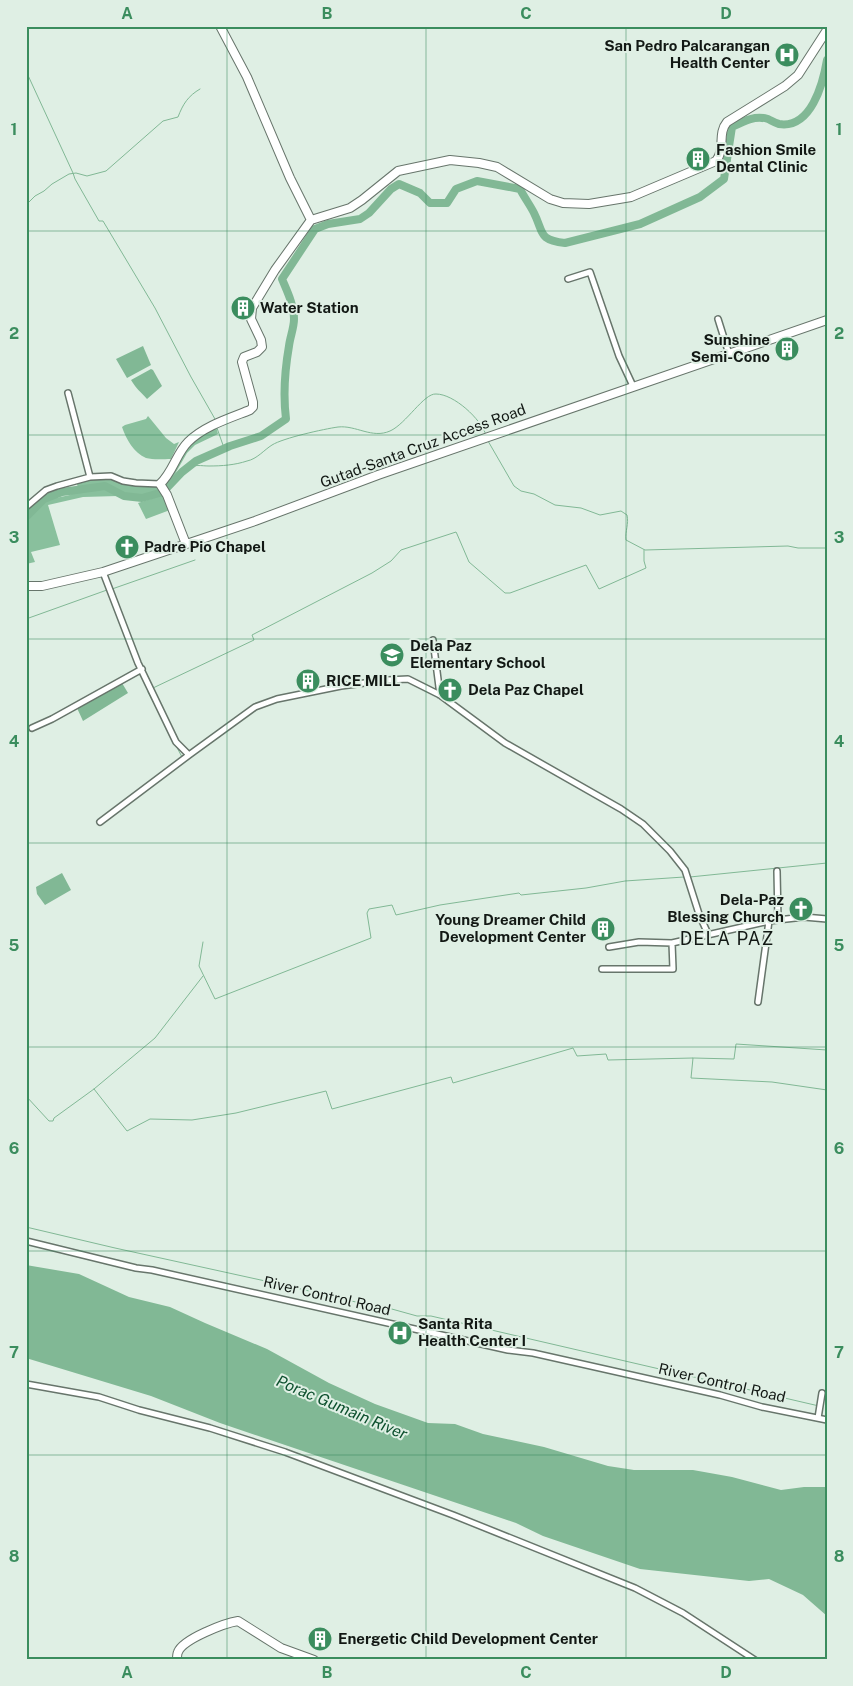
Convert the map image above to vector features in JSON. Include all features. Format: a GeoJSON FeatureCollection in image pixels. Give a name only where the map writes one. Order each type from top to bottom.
{"type":"FeatureCollection","features":[{"type":"Feature","properties":{"kind":"street"},"geometry":{"type":"LineString","coordinates":[[220,26],[247,78],[290,178],[311,220]]}},
{"type":"Feature","properties":{"kind":"street"},"geometry":{"type":"LineString","coordinates":[[186,544],[164,489],[167,476],[188,442],[209,428],[253,407],[254,402],[242,362],[244,358],[257,352],[262,346],[250,316],[252,308],[275,270],[311,220],[350,208],[398,172],[450,160],[497,167],[550,199],[563,203],[589,204],[631,197],[648,191],[716,161],[721,155],[722,130],[727,122],[785,86],[798,75],[827,30]]}},
{"type":"Feature","properties":{"kind":"street"},"geometry":{"type":"LineString","coordinates":[[568,279],[590,272],[619,356],[633,386]]}},
{"type":"Feature","properties":{"kind":"street"},"geometry":{"type":"LineString","coordinates":[[718,319],[729,354]]}},
{"type":"Feature","properties":{"kind":"street","name":"Gutad-Santa Cruz Access Road"},"geometry":{"type":"LineString","coordinates":[[26,586],[42,586],[103,572],[280,512],[378,475],[827,320]]}},
{"type":"Feature","properties":{"kind":"street"},"geometry":{"type":"LineString","coordinates":[[68,393],[90,478]]}},
{"type":"Feature","properties":{"kind":"street"},"geometry":{"type":"LineString","coordinates":[[26,507],[46,490],[90,478],[111,476],[123,481],[164,489]]}},
{"type":"Feature","properties":{"kind":"street"},"geometry":{"type":"LineString","coordinates":[[103,572],[141,669],[176,742],[189,755]]}},
{"type":"Feature","properties":{"kind":"street"},"geometry":{"type":"LineString","coordinates":[[433,640],[440,695]]}},
{"type":"Feature","properties":{"kind":"street"},"geometry":{"type":"LineString","coordinates":[[32,728],[52,719],[141,669]]}},
{"type":"Feature","properties":{"kind":"street"},"geometry":{"type":"LineString","coordinates":[[100,822],[255,706],[277,699],[341,686],[408,679],[440,695],[505,743],[621,809],[657,837],[685,870],[699,914],[708,934]]}},
{"type":"Feature","properties":{"kind":"street"},"geometry":{"type":"LineString","coordinates":[[777,871],[778,920]]}},
{"type":"Feature","properties":{"kind":"street"},"geometry":{"type":"LineString","coordinates":[[609,947],[639,942],[672,943],[769,921],[804,917],[827,919]]}},
{"type":"Feature","properties":{"kind":"street"},"geometry":{"type":"LineString","coordinates":[[758,1002],[769,921]]}},
{"type":"Feature","properties":{"kind":"street"},"geometry":{"type":"LineString","coordinates":[[602,969],[673,969],[672,943]]}},
{"type":"Feature","properties":{"kind":"street","name":"River Control Road"},"geometry":{"type":"LineString","coordinates":[[26,1240],[136,1268],[508,1350],[533,1353],[711,1393],[762,1407],[827,1420]]}},
{"type":"Feature","properties":{"kind":"street"},"geometry":{"type":"LineString","coordinates":[[26,1384],[99,1397],[139,1410],[210,1428],[285,1452],[453,1515],[635,1588],[683,1613],[756,1660]]}},
{"type":"Feature","properties":{"kind":"street"},"geometry":{"type":"LineString","coordinates":[[818,1418],[824,1404],[822,1393]]}},
{"type":"Feature","properties":{"kind":"street"},"geometry":{"type":"LineString","coordinates":[[177,1660],[178,1651],[188,1642],[213,1629],[238,1621],[281,1648],[314,1660]]}},
{"type":"Feature","properties":{"kind":"shaded area"},"geometry":{"type":"Polygon","coordinates":[[[148,416],[166,438],[174,444],[179,442],[171,459],[146,458],[138,453],[128,441],[122,427],[146,419],[148,416]]]}},
{"type":"Feature","properties":{"kind":"shaded area"},"geometry":{"type":"Polygon","coordinates":[[[215,422],[218,434],[195,445],[187,453],[165,488],[161,483],[181,444],[215,422]]]}},
{"type":"Feature","properties":{"kind":"shaded area"},"geometry":{"type":"Polygon","coordinates":[[[111,476],[123,482],[157,484],[161,490],[141,495],[125,493],[104,484],[78,488],[76,480],[111,476]]]}},
{"type":"Feature","properties":{"kind":"shaded area"},"geometry":{"type":"Polygon","coordinates":[[[104,488],[118,496],[83,497],[48,505],[60,545],[31,552],[35,562],[26,564],[26,520],[46,500],[72,493],[104,488]]]}},
{"type":"Feature","properties":{"kind":"shaded area"},"geometry":{"type":"Polygon","coordinates":[[[163,495],[170,510],[146,519],[138,503],[163,495]]]}},
{"type":"Feature","properties":{"kind":"water"},"geometry":{"type":"Polygon","coordinates":[[[143,346],[151,365],[127,378],[116,359],[143,346]]]}},
{"type":"Feature","properties":{"kind":"water"},"geometry":{"type":"Polygon","coordinates":[[[151,369],[162,386],[147,399],[131,380],[151,369]]]}},
{"type":"Feature","properties":{"kind":"water"},"geometry":{"type":"Polygon","coordinates":[[[122,683],[128,693],[83,721],[77,708],[122,683]]]}},
{"type":"Feature","properties":{"kind":"water"},"geometry":{"type":"Polygon","coordinates":[[[62,873],[71,890],[45,905],[37,894],[36,887],[62,873]]]}},
{"type":"Feature","properties":{"kind":"water","name":"Porac Gumain River"},"geometry":{"type":"Polygon","coordinates":[[[26,1265],[79,1274],[129,1297],[170,1307],[267,1349],[329,1383],[375,1404],[428,1423],[455,1424],[483,1434],[544,1447],[608,1466],[634,1470],[693,1470],[732,1477],[781,1490],[827,1487],[827,1616],[803,1595],[769,1579],[749,1581],[640,1569],[543,1536],[516,1523],[220,1423],[151,1396],[26,1358],[26,1265]]]}},
{"type":"Feature","properties":{"kind":"waterway"},"geometry":{"type":"LineString","coordinates":[[26,517],[44,499],[62,492],[105,486],[124,496],[142,498],[163,492],[182,472],[196,461],[230,446],[261,436],[286,419],[286,373],[294,314],[292,303],[282,279],[315,229],[328,224],[360,219],[369,213],[391,189],[399,184],[420,193],[430,203],[447,203],[456,189],[477,181],[520,189],[534,213],[543,234],[556,242],[565,243],[640,224],[700,197],[724,179],[732,127],[754,118],[768,119],[779,124],[790,124],[807,112],[814,103],[827,60]]}},
{"type":"Feature","properties":{"kind":"waterway"},"geometry":{"type":"LineString","coordinates":[[26,71],[75,179],[99,221],[103,221],[155,308],[215,419]]}},
{"type":"Feature","properties":{"kind":"waterway"},"geometry":{"type":"LineString","coordinates":[[26,205],[35,196],[69,174],[76,173],[87,176],[106,171],[163,121],[178,117],[186,101],[200,89]]}},
{"type":"Feature","properties":{"kind":"waterway"},"geometry":{"type":"LineString","coordinates":[[187,468],[233,464],[251,460],[277,442],[332,428],[345,427],[370,433],[390,431],[426,398],[436,394],[451,398],[466,408],[479,422],[486,435]]}},
{"type":"Feature","properties":{"kind":"waterway"},"geometry":{"type":"LineString","coordinates":[[217,428],[224,448]]}},
{"type":"Feature","properties":{"kind":"waterway"},"geometry":{"type":"LineString","coordinates":[[488,441],[514,486],[521,491],[534,494],[555,505],[581,508],[600,515],[621,511],[627,515],[626,540],[645,550],[788,546],[827,548]]}},
{"type":"Feature","properties":{"kind":"waterway"},"geometry":{"type":"LineString","coordinates":[[153,688],[254,640],[252,635],[372,573],[391,561],[401,550],[456,532],[469,562],[505,593],[510,593],[586,565],[599,589],[646,568],[644,550]]}},
{"type":"Feature","properties":{"kind":"waterway"},"geometry":{"type":"LineString","coordinates":[[112,589],[195,560]]}},
{"type":"Feature","properties":{"kind":"waterway"},"geometry":{"type":"LineString","coordinates":[[26,619],[107,590]]}},
{"type":"Feature","properties":{"kind":"waterway"},"geometry":{"type":"LineString","coordinates":[[148,692],[182,757]]}},
{"type":"Feature","properties":{"kind":"waterway"},"geometry":{"type":"LineString","coordinates":[[690,877],[827,863]]}},
{"type":"Feature","properties":{"kind":"waterway"},"geometry":{"type":"LineString","coordinates":[[203,942],[199,966],[215,999],[371,938],[367,913],[369,909],[392,905],[396,915],[440,905],[519,893],[521,895],[586,888],[625,881],[684,877]]}},
{"type":"Feature","properties":{"kind":"waterway"},"geometry":{"type":"LineString","coordinates":[[26,1096],[49,1121],[53,1121],[54,1118],[94,1089],[155,1038],[203,976]]}},
{"type":"Feature","properties":{"kind":"waterway"},"geometry":{"type":"LineString","coordinates":[[693,1058],[734,1059],[736,1044],[827,1050]]}},
{"type":"Feature","properties":{"kind":"waterway"},"geometry":{"type":"LineString","coordinates":[[94,1089],[127,1131],[150,1119],[192,1120],[236,1113],[326,1091],[332,1109],[451,1077],[453,1083],[573,1048],[577,1056],[606,1054],[608,1060],[693,1058],[691,1078],[772,1082],[827,1090]]}},
{"type":"Feature","properties":{"kind":"waterway"},"geometry":{"type":"LineString","coordinates":[[26,1227],[360,1303],[381,1306],[417,1316],[431,1316],[819,1406]]}},
{"type":"Feature","properties":{"kind":"place","name":"San Pedro Palcarangan Health Center"},"geometry":{"type":"Point","coordinates":[787,55]}},
{"type":"Feature","properties":{"kind":"place","name":"Fashion Smile Dental Clinic"},"geometry":{"type":"Point","coordinates":[698,159]}},
{"type":"Feature","properties":{"kind":"place","name":"Water Station"},"geometry":{"type":"Point","coordinates":[243,308]}},
{"type":"Feature","properties":{"kind":"place","name":"Sunshine Semi-Cono"},"geometry":{"type":"Point","coordinates":[787,349]}},
{"type":"Feature","properties":{"kind":"place","name":"Padre Pio Chapel"},"geometry":{"type":"Point","coordinates":[127,547]}},
{"type":"Feature","properties":{"kind":"place","name":"Dela Paz Elementary School"},"geometry":{"type":"Point","coordinates":[392,655]}},
{"type":"Feature","properties":{"kind":"place","name":"RICE MILL"},"geometry":{"type":"Point","coordinates":[308,681]}},
{"type":"Feature","properties":{"kind":"place","name":"Dela Paz Chapel"},"geometry":{"type":"Point","coordinates":[450,690]}},
{"type":"Feature","properties":{"kind":"place","name":"Dela-Paz Blessing Church"},"geometry":{"type":"Point","coordinates":[801,909]}},
{"type":"Feature","properties":{"kind":"place","name":"Young Dreamer Child Development Center"},"geometry":{"type":"Point","coordinates":[603,929]}},
{"type":"Feature","properties":{"kind":"place","name":"Santa Rita Health Center I"},"geometry":{"type":"Point","coordinates":[400,1333]}},
{"type":"Feature","properties":{"kind":"place","name":"Energetic Child Development Center"},"geometry":{"type":"Point","coordinates":[320,1639]}},
{"type":"Feature","properties":{"kind":"district","name":"DELA PAZ"},"geometry":{"type":"Point","coordinates":[727,939]}}]}
